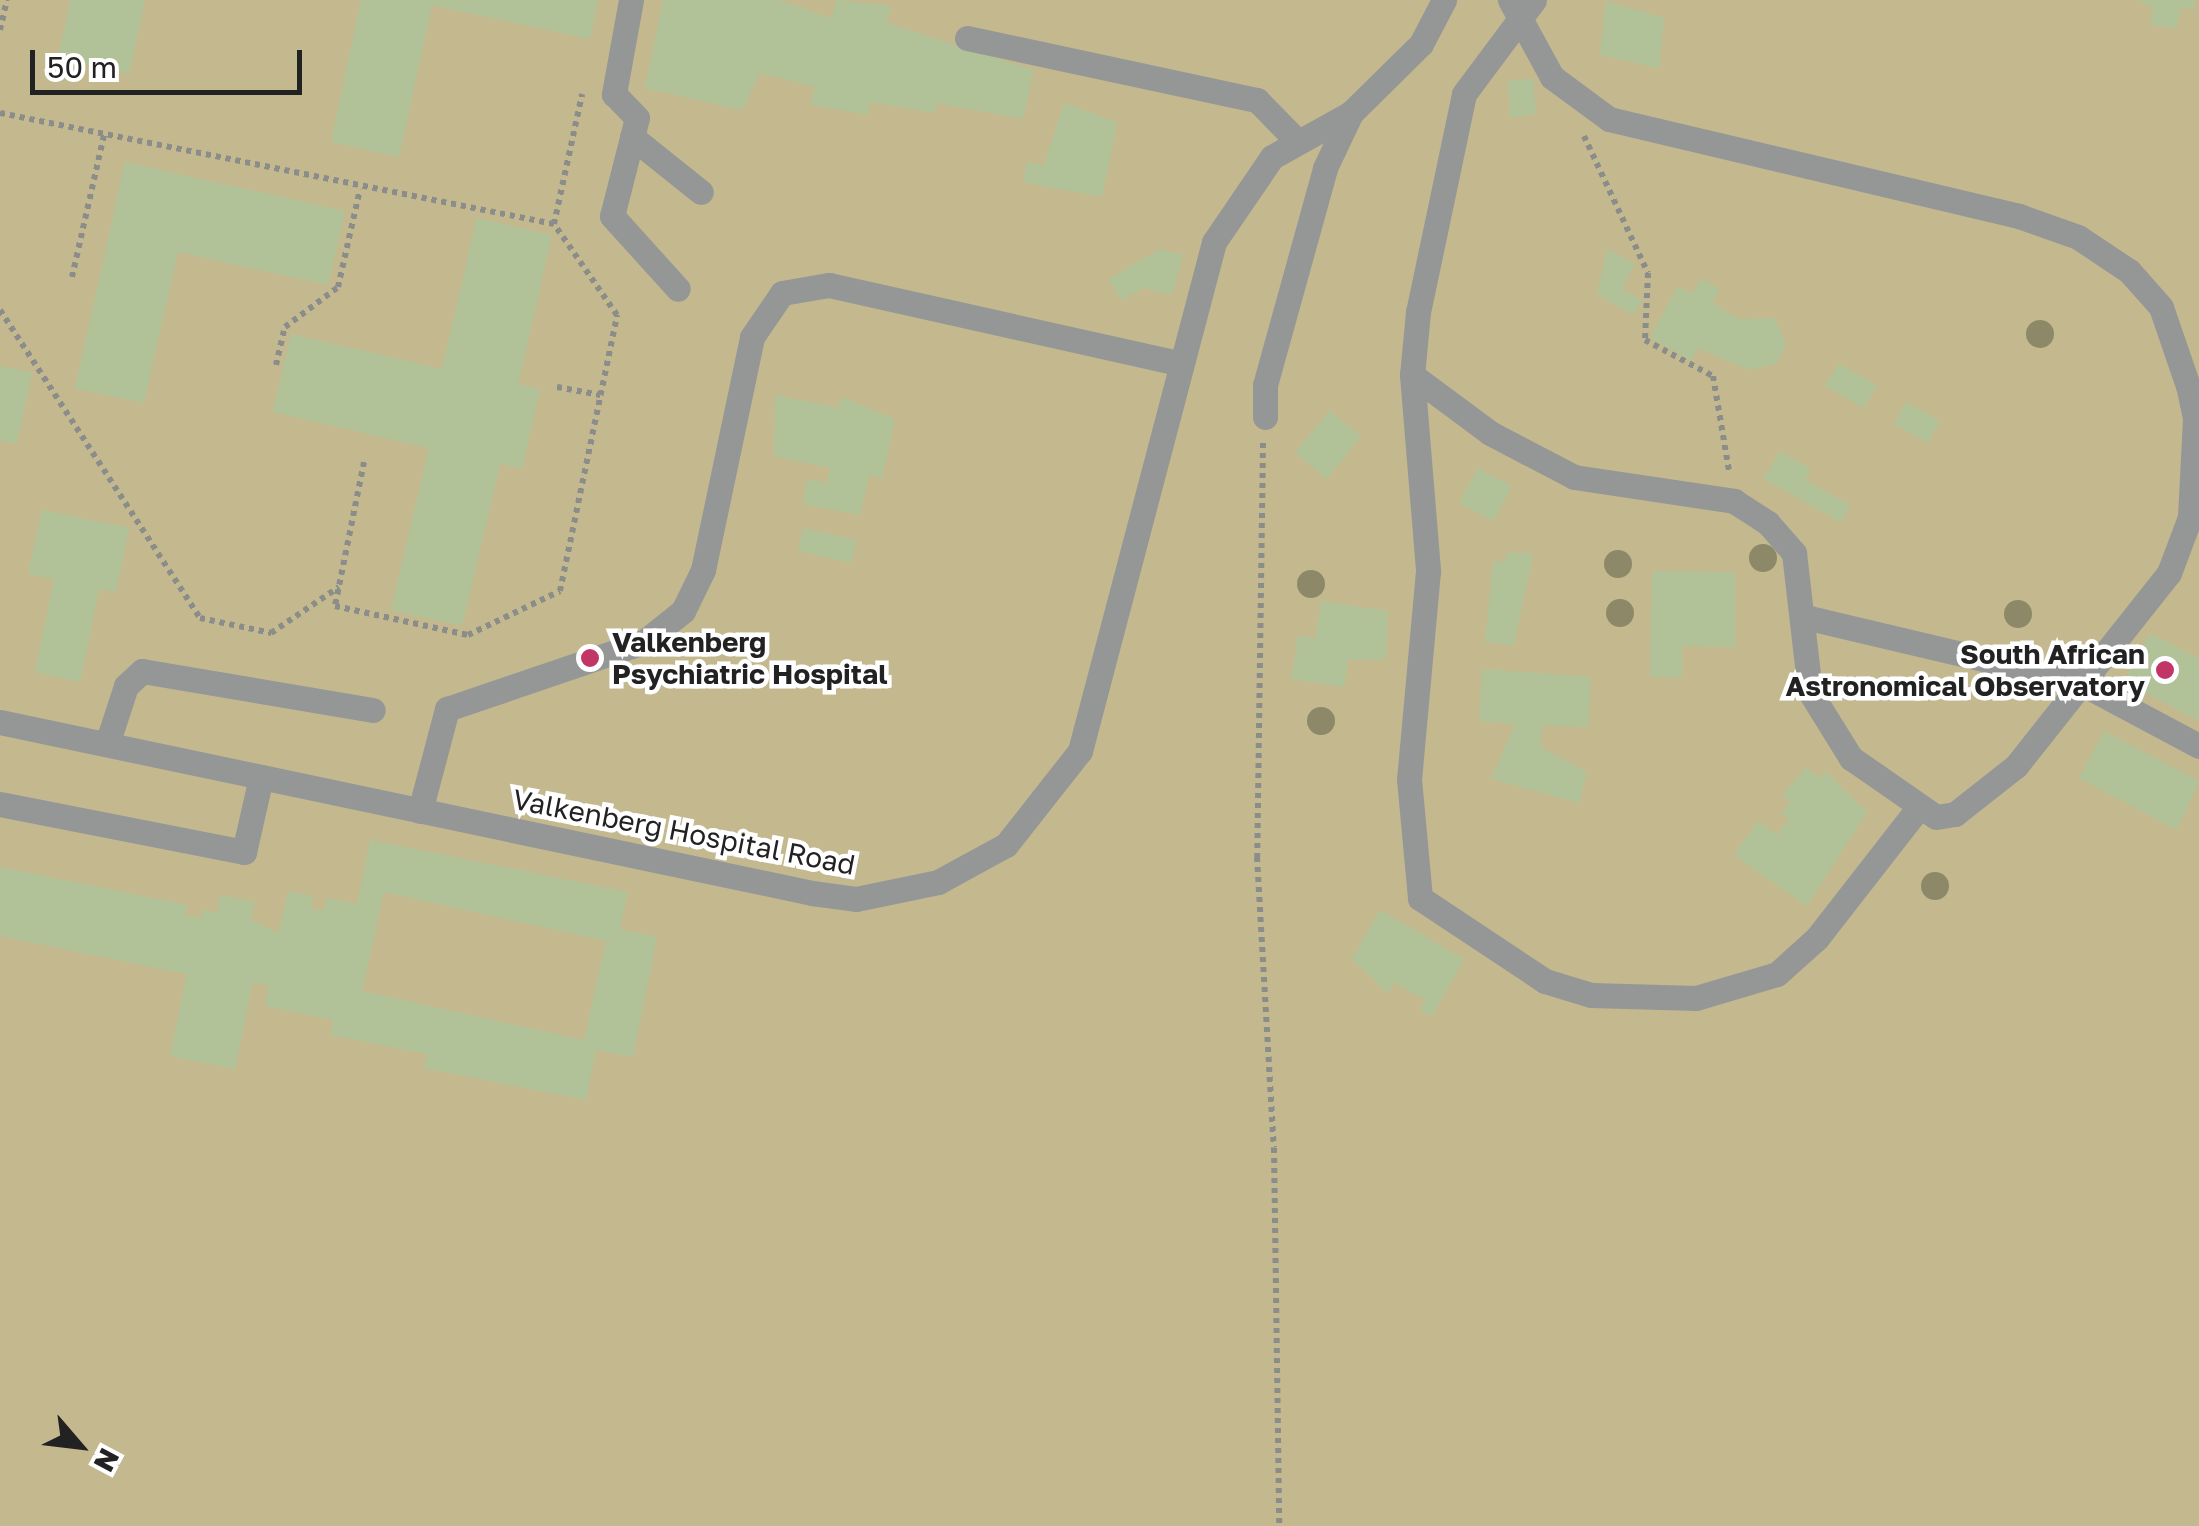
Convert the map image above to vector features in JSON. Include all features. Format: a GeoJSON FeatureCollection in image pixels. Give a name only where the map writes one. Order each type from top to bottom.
{"type":"FeatureCollection","features":[{"type":"Feature","properties":{"kind":"street"},"geometry":{"type":"LineString","coordinates":[[631,0],[614,94],[637,118],[612,216],[678,289]]}},
{"type":"Feature","properties":{"kind":"street"},"geometry":{"type":"LineString","coordinates":[[1265,417],[1265,385],[1314,207],[1350,113],[1421,44],[1444,0]]}},
{"type":"Feature","properties":{"kind":"street"},"geometry":{"type":"LineString","coordinates":[[1534,0],[1512,11],[1464,94],[1448,138],[1412,375],[1428,571],[1409,779],[1413,874],[1436,917],[1545,981],[1590,995],[1696,998],[1778,974],[1817,938],[1916,810]]}},
{"type":"Feature","properties":{"kind":"street"},"geometry":{"type":"LineString","coordinates":[[1412,375],[1490,434],[1574,477],[1734,501],[1794,553],[1805,617],[1810,692],[1851,758],[1916,810],[1936,817],[1970,802],[2016,766],[2169,572],[2190,517],[2197,419],[2161,307],[2129,271],[2078,237],[1955,200],[1666,139],[1577,101],[1512,11]]}},
{"type":"Feature","properties":{"kind":"street"},"geometry":{"type":"LineString","coordinates":[[967,38],[1257,100],[1296,140]]}},
{"type":"Feature","properties":{"kind":"street","name":"Valkenberg Hospital Road"},"geometry":{"type":"LineString","coordinates":[[0,722],[856,899],[972,867],[1040,811],[1080,751],[1181,364],[1230,208],[1296,140],[1350,113]]}},
{"type":"Feature","properties":{"kind":"street"},"geometry":{"type":"LineString","coordinates":[[632,137],[701,192]]}},
{"type":"Feature","properties":{"kind":"street"},"geometry":{"type":"LineString","coordinates":[[420,810],[447,709],[644,642],[683,611],[703,570],[752,337],[782,293],[829,285],[1181,364]]}},
{"type":"Feature","properties":{"kind":"street"},"geometry":{"type":"LineString","coordinates":[[1805,617],[2079,682],[2199,746]]}},
{"type":"Feature","properties":{"kind":"street"},"geometry":{"type":"LineString","coordinates":[[107,744],[126,686],[142,671],[373,710]]}},
{"type":"Feature","properties":{"kind":"street"},"geometry":{"type":"LineString","coordinates":[[0,804],[244,852],[261,777]]}},
{"type":"Feature","properties":{"kind":"path"},"geometry":{"type":"LineString","coordinates":[[0,30],[6,0]]}},
{"type":"Feature","properties":{"kind":"path"},"geometry":{"type":"LineString","coordinates":[[554,224],[587,75]]}},
{"type":"Feature","properties":{"kind":"path"},"geometry":{"type":"LineString","coordinates":[[1577,101],[1586,148],[1648,274],[1645,340],[1713,376],[1734,501]]}},
{"type":"Feature","properties":{"kind":"path"},"geometry":{"type":"LineString","coordinates":[[0,113],[360,189],[554,224],[616,316],[560,591],[468,636],[335,606],[364,462]]}},
{"type":"Feature","properties":{"kind":"path"},"geometry":{"type":"LineString","coordinates":[[72,276],[104,135]]}},
{"type":"Feature","properties":{"kind":"path"},"geometry":{"type":"LineString","coordinates":[[276,365],[285,326],[338,287],[360,189]]}},
{"type":"Feature","properties":{"kind":"path"},"geometry":{"type":"LineString","coordinates":[[0,310],[200,618],[271,633],[339,587]]}},
{"type":"Feature","properties":{"kind":"path"},"geometry":{"type":"LineString","coordinates":[[556,387],[600,395]]}},
{"type":"Feature","properties":{"kind":"path"},"geometry":{"type":"LineString","coordinates":[[1265,417],[1255,516],[1257,838],[1274,1148],[1278,1526]]}},
{"type":"Feature","properties":{"kind":"shaded area"},"geometry":{"type":"Polygon","coordinates":[[[0,0],[2199,0],[2199,1526],[0,1526],[0,0]]]}},
{"type":"Feature","properties":{"kind":"building"},"geometry":{"type":"Polygon","coordinates":[[[71,0],[145,0],[129,74],[58,58],[71,0]]]}},
{"type":"Feature","properties":{"kind":"building"},"geometry":{"type":"Polygon","coordinates":[[[361,0],[598,0],[590,39],[432,5],[399,157],[331,142],[361,0]]]}},
{"type":"Feature","properties":{"kind":"building"},"geometry":{"type":"Polygon","coordinates":[[[663,0],[778,0],[832,18],[836,0],[891,6],[887,23],[1034,70],[1023,119],[936,103],[935,113],[870,102],[868,115],[811,105],[815,87],[760,73],[742,110],[645,88],[663,0]]]}},
{"type":"Feature","properties":{"kind":"building"},"geometry":{"type":"Polygon","coordinates":[[[2138,0],[2195,0],[2194,9],[2181,8],[2177,28],[2151,25],[2153,8],[2138,0]]]}},
{"type":"Feature","properties":{"kind":"building"},"geometry":{"type":"Polygon","coordinates":[[[1606,1],[1664,18],[1659,68],[1600,55],[1606,1]]]}},
{"type":"Feature","properties":{"kind":"building"},"geometry":{"type":"Polygon","coordinates":[[[1533,79],[1536,114],[1510,117],[1508,80],[1533,79]]]}},
{"type":"Feature","properties":{"kind":"building"},"geometry":{"type":"Polygon","coordinates":[[[1064,103],[1117,122],[1102,197],[1023,182],[1027,162],[1044,165],[1064,103]]]}},
{"type":"Feature","properties":{"kind":"building"},"geometry":{"type":"Polygon","coordinates":[[[125,162],[345,211],[328,285],[178,252],[144,403],[75,388],[125,162]]]}},
{"type":"Feature","properties":{"kind":"building"},"geometry":{"type":"Polygon","coordinates":[[[477,218],[552,235],[518,384],[540,389],[522,469],[500,464],[462,626],[391,610],[429,448],[273,412],[291,334],[442,369],[477,218]]]}},
{"type":"Feature","properties":{"kind":"building"},"geometry":{"type":"Polygon","coordinates":[[[1160,249],[1183,255],[1172,295],[1144,288],[1121,300],[1109,279],[1160,249]]]}},
{"type":"Feature","properties":{"kind":"building"},"geometry":{"type":"Polygon","coordinates":[[[1607,249],[1635,264],[1622,289],[1642,300],[1633,315],[1597,294],[1607,249]]]}},
{"type":"Feature","properties":{"kind":"building"},"geometry":{"type":"Polygon","coordinates":[[[1701,278],[1720,289],[1713,303],[1738,319],[1775,318],[1786,345],[1777,363],[1749,370],[1698,348],[1691,361],[1650,338],[1678,286],[1692,294],[1701,278]]]}},
{"type":"Feature","properties":{"kind":"building"},"geometry":{"type":"Polygon","coordinates":[[[1839,363],[1877,386],[1864,408],[1825,386],[1839,363]]]}},
{"type":"Feature","properties":{"kind":"building"},"geometry":{"type":"Polygon","coordinates":[[[0,366],[32,372],[17,444],[0,440],[0,366]]]}},
{"type":"Feature","properties":{"kind":"building"},"geometry":{"type":"Polygon","coordinates":[[[775,395],[838,408],[841,397],[895,419],[882,478],[869,475],[860,515],[803,504],[808,479],[827,483],[830,468],[774,456],[775,395]]]}},
{"type":"Feature","properties":{"kind":"building"},"geometry":{"type":"Polygon","coordinates":[[[1906,402],[1940,421],[1928,443],[1894,424],[1906,402]]]}},
{"type":"Feature","properties":{"kind":"building"},"geometry":{"type":"Polygon","coordinates":[[[1329,411],[1361,436],[1327,479],[1295,453],[1329,411]]]}},
{"type":"Feature","properties":{"kind":"building"},"geometry":{"type":"Polygon","coordinates":[[[1780,451],[1811,469],[1805,480],[1850,505],[1841,522],[1764,479],[1780,451]]]}},
{"type":"Feature","properties":{"kind":"building"},"geometry":{"type":"Polygon","coordinates":[[[1478,468],[1512,486],[1493,521],[1459,503],[1478,468]]]}},
{"type":"Feature","properties":{"kind":"building"},"geometry":{"type":"Polygon","coordinates":[[[42,510],[129,528],[116,592],[99,589],[80,682],[35,672],[54,579],[28,574],[42,510]]]}},
{"type":"Feature","properties":{"kind":"building"},"geometry":{"type":"Polygon","coordinates":[[[803,528],[857,540],[851,563],[798,551],[803,528]]]}},
{"type":"Feature","properties":{"kind":"building"},"geometry":{"type":"Polygon","coordinates":[[[1506,552],[1533,554],[1514,645],[1485,642],[1493,561],[1505,562],[1506,552]]]}},
{"type":"Feature","properties":{"kind":"building"},"geometry":{"type":"Polygon","coordinates":[[[1652,571],[1735,572],[1735,647],[1682,646],[1682,678],[1650,677],[1652,571]]]}},
{"type":"Feature","properties":{"kind":"building"},"geometry":{"type":"Polygon","coordinates":[[[1321,601],[1388,611],[1386,659],[1348,660],[1344,687],[1291,679],[1298,635],[1316,638],[1321,601]]]}},
{"type":"Feature","properties":{"kind":"building","name":"South African Astronomical Observatory"},"geometry":{"type":"Polygon","coordinates":[[[2150,633],[2199,659],[2199,721],[2124,681],[2150,633]]]}},
{"type":"Feature","properties":{"kind":"building"},"geometry":{"type":"Polygon","coordinates":[[[1482,669],[1591,677],[1588,727],[1542,725],[1541,747],[1587,772],[1579,803],[1491,779],[1515,724],[1479,721],[1482,669]]]}},
{"type":"Feature","properties":{"kind":"building"},"geometry":{"type":"Polygon","coordinates":[[[2104,731],[2199,781],[2177,830],[2079,778],[2104,731]]]}},
{"type":"Feature","properties":{"kind":"building"},"geometry":{"type":"Polygon","coordinates":[[[1806,767],[1820,778],[1825,771],[1867,812],[1807,906],[1734,855],[1758,821],[1777,835],[1789,819],[1781,814],[1791,801],[1782,795],[1806,767]]]}},
{"type":"Feature","properties":{"kind":"building"},"geometry":{"type":"Polygon","coordinates":[[[370,840],[628,892],[620,929],[657,937],[633,1057],[596,1050],[586,1100],[424,1068],[427,1054],[331,1035],[333,1020],[265,1006],[269,986],[253,982],[235,1069],[170,1056],[187,974],[0,936],[0,867],[187,905],[185,915],[201,918],[203,909],[217,913],[221,895],[255,902],[251,920],[279,933],[288,891],[313,896],[310,908],[324,911],[327,898],[357,904],[370,840]],[[384,892],[362,991],[584,1040],[606,941],[384,892]]]}},
{"type":"Feature","properties":{"kind":"building"},"geometry":{"type":"Polygon","coordinates":[[[1380,910],[1464,959],[1432,1016],[1420,1010],[1425,1000],[1394,983],[1388,993],[1352,959],[1380,910]]]}},
{"type":"Feature","properties":{"kind":"place","name":"Valkenberg Psychiatric Hospital"},"geometry":{"type":"Point","coordinates":[590,658]}},
{"type":"Feature","properties":{"kind":"place","name":"South African Astronomical Observatory"},"geometry":{"type":"Point","coordinates":[2165,670]}}]}
